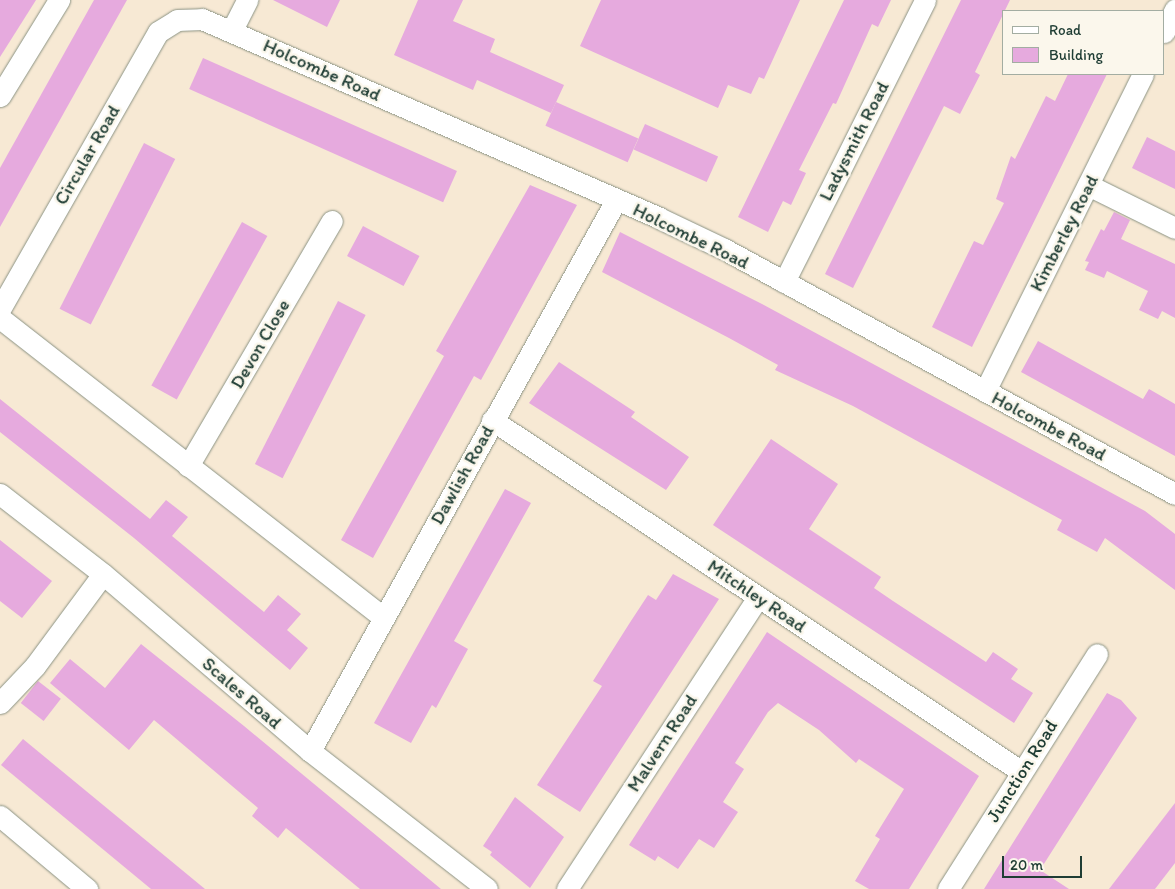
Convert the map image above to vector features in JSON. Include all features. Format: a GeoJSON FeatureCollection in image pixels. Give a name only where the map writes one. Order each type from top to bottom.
{"type":"FeatureCollection","features":[{"type":"Feature","properties":{"kind":"street"},"geometry":{"type":"LineString","coordinates":[[0,96],[59,0]]}},
{"type":"Feature","properties":{"kind":"street"},"geometry":{"type":"LineString","coordinates":[[232,30],[247,0]]}},
{"type":"Feature","properties":{"kind":"street","name":"Ladysmith Road"},"geometry":{"type":"LineString","coordinates":[[784,282],[925,0]]}},
{"type":"Feature","properties":{"kind":"street"},"geometry":{"type":"LineString","coordinates":[[1165,30],[1175,9]]}},
{"type":"Feature","properties":{"kind":"street","name":"Holcombe Road"},"geometry":{"type":"LineString","coordinates":[[188,19],[202,19],[232,30],[668,222],[784,282],[1175,494]]}},
{"type":"Feature","properties":{"kind":"street","name":"Circular Road"},"geometry":{"type":"LineString","coordinates":[[0,309],[150,44],[167,25],[188,19]]}},
{"type":"Feature","properties":{"kind":"street","name":"Kimberley Road"},"geometry":{"type":"LineString","coordinates":[[985,391],[1143,75]]}},
{"type":"Feature","properties":{"kind":"street"},"geometry":{"type":"LineString","coordinates":[[1088,185],[1175,228]]}},
{"type":"Feature","properties":{"kind":"street","name":"Dawlish Road"},"geometry":{"type":"LineString","coordinates":[[310,751],[492,420],[616,200]]}},
{"type":"Feature","properties":{"kind":"street","name":"Devon Close"},"geometry":{"type":"LineString","coordinates":[[188,466],[332,221]]}},
{"type":"Feature","properties":{"kind":"street"},"geometry":{"type":"LineString","coordinates":[[0,318],[384,618]]}},
{"type":"Feature","properties":{"kind":"street","name":"Mitchley Road"},"geometry":{"type":"LineString","coordinates":[[492,420],[1022,772]]}},
{"type":"Feature","properties":{"kind":"street","name":"Scales Road"},"geometry":{"type":"LineString","coordinates":[[0,494],[104,574],[310,751],[487,889]]}},
{"type":"Feature","properties":{"kind":"street"},"geometry":{"type":"LineString","coordinates":[[0,703],[35,666],[104,574]]}},
{"type":"Feature","properties":{"kind":"street","name":"Malvern Road"},"geometry":{"type":"LineString","coordinates":[[567,889],[758,597]]}},
{"type":"Feature","properties":{"kind":"street","name":"Junction Road"},"geometry":{"type":"LineString","coordinates":[[948,889],[1097,654]]}},
{"type":"Feature","properties":{"kind":"street"},"geometry":{"type":"LineString","coordinates":[[0,816],[87,889]]}},
{"type":"Feature","properties":{"kind":"building"},"geometry":{"type":"Polygon","coordinates":[[[0,0],[36,0],[0,57],[0,0]]]}},
{"type":"Feature","properties":{"kind":"building"},"geometry":{"type":"Polygon","coordinates":[[[94,0],[127,0],[0,227],[0,168],[94,0]]]}},
{"type":"Feature","properties":{"kind":"building"},"geometry":{"type":"Polygon","coordinates":[[[273,0],[340,0],[327,27],[273,0]]]}},
{"type":"Feature","properties":{"kind":"building"},"geometry":{"type":"Polygon","coordinates":[[[418,0],[463,0],[453,21],[495,39],[490,52],[564,85],[551,113],[477,80],[473,90],[394,55],[418,0]]]}},
{"type":"Feature","properties":{"kind":"building"},"geometry":{"type":"Polygon","coordinates":[[[601,0],[800,0],[764,79],[759,77],[751,94],[728,85],[718,108],[580,46],[601,0]]]}},
{"type":"Feature","properties":{"kind":"building"},"geometry":{"type":"Polygon","coordinates":[[[844,0],[891,0],[878,27],[872,24],[836,104],[833,103],[799,170],[806,173],[791,205],[783,201],[768,232],[738,217],[844,0]]]}},
{"type":"Feature","properties":{"kind":"building"},"geometry":{"type":"Polygon","coordinates":[[[961,0],[1010,0],[1005,10],[1002,10],[1002,16],[975,72],[980,75],[960,114],[944,106],[853,288],[825,274],[961,0]]]}},
{"type":"Feature","properties":{"kind":"building"},"geometry":{"type":"Polygon","coordinates":[[[203,58],[457,171],[443,202],[189,89],[203,58]]]}},
{"type":"Feature","properties":{"kind":"building"},"geometry":{"type":"Polygon","coordinates":[[[1068,75],[1107,75],[972,347],[932,327],[974,241],[983,245],[1004,203],[996,199],[1011,156],[1015,159],[1046,96],[1055,101],[1068,75]]]}},
{"type":"Feature","properties":{"kind":"building"},"geometry":{"type":"Polygon","coordinates":[[[556,102],[638,139],[628,162],[545,126],[556,102]]]}},
{"type":"Feature","properties":{"kind":"building"},"geometry":{"type":"Polygon","coordinates":[[[645,124],[718,157],[707,182],[634,150],[645,124]]]}},
{"type":"Feature","properties":{"kind":"building"},"geometry":{"type":"Polygon","coordinates":[[[1147,137],[1175,151],[1175,189],[1132,168],[1147,137]]]}},
{"type":"Feature","properties":{"kind":"building"},"geometry":{"type":"Polygon","coordinates":[[[144,143],[175,159],[91,325],[60,309],[144,143]]]}},
{"type":"Feature","properties":{"kind":"building"},"geometry":{"type":"Polygon","coordinates":[[[530,185],[577,205],[481,380],[474,376],[373,558],[341,540],[444,356],[436,351],[530,185]]]}},
{"type":"Feature","properties":{"kind":"building"},"geometry":{"type":"Polygon","coordinates":[[[1114,212],[1130,220],[1121,239],[1175,264],[1175,318],[1162,311],[1158,319],[1139,310],[1148,291],[1107,271],[1104,278],[1085,270],[1089,262],[1085,261],[1101,229],[1104,231],[1114,212]]]}},
{"type":"Feature","properties":{"kind":"building"},"geometry":{"type":"Polygon","coordinates":[[[242,222],[267,236],[177,400],[151,386],[242,222]]]}},
{"type":"Feature","properties":{"kind":"building"},"geometry":{"type":"Polygon","coordinates":[[[363,226],[420,256],[404,286],[347,256],[363,226]]]}},
{"type":"Feature","properties":{"kind":"building"},"geometry":{"type":"Polygon","coordinates":[[[620,232],[762,304],[1145,511],[1175,534],[1175,590],[1105,538],[1097,552],[1057,530],[1062,520],[853,406],[775,370],[778,365],[602,272],[620,232]]]}},
{"type":"Feature","properties":{"kind":"building"},"geometry":{"type":"Polygon","coordinates":[[[338,301],[366,315],[283,478],[255,464],[338,301]]]}},
{"type":"Feature","properties":{"kind":"building"},"geometry":{"type":"Polygon","coordinates":[[[1038,341],[1143,399],[1149,389],[1175,404],[1175,456],[1021,372],[1038,341]]]}},
{"type":"Feature","properties":{"kind":"building"},"geometry":{"type":"Polygon","coordinates":[[[559,362],[635,412],[631,417],[689,457],[666,490],[529,403],[559,362]]]}},
{"type":"Feature","properties":{"kind":"building"},"geometry":{"type":"Polygon","coordinates":[[[0,399],[150,519],[166,500],[188,517],[172,536],[264,612],[278,595],[301,614],[287,630],[308,648],[290,670],[134,538],[0,432],[0,399]]]}},
{"type":"Feature","properties":{"kind":"building"},"geometry":{"type":"Polygon","coordinates":[[[771,439],[838,484],[809,529],[881,577],[874,588],[893,601],[986,662],[993,652],[1018,669],[1011,679],[1033,693],[1014,723],[713,525],[771,439]]]}},
{"type":"Feature","properties":{"kind":"building"},"geometry":{"type":"Polygon","coordinates":[[[505,489],[531,503],[454,641],[468,649],[436,708],[432,705],[411,743],[374,723],[505,489]]]}},
{"type":"Feature","properties":{"kind":"building"},"geometry":{"type":"Polygon","coordinates":[[[0,540],[52,581],[22,618],[0,601],[0,540]]]}},
{"type":"Feature","properties":{"kind":"building"},"geometry":{"type":"Polygon","coordinates":[[[673,574],[719,599],[580,812],[537,785],[602,686],[593,681],[629,624],[648,595],[656,600],[673,574]]]}},
{"type":"Feature","properties":{"kind":"building"},"geometry":{"type":"Polygon","coordinates":[[[767,632],[979,776],[909,889],[869,889],[855,881],[880,839],[875,836],[904,789],[859,759],[856,763],[819,730],[778,703],[768,712],[735,763],[744,769],[723,802],[738,812],[714,848],[699,839],[678,869],[658,856],[655,861],[629,845],[767,632]]]}},
{"type":"Feature","properties":{"kind":"building"},"geometry":{"type":"Polygon","coordinates":[[[141,644],[244,726],[441,889],[360,889],[286,828],[278,838],[252,816],[258,808],[154,720],[129,750],[50,683],[70,659],[105,688],[141,644]]]}},
{"type":"Feature","properties":{"kind":"building"},"geometry":{"type":"Polygon","coordinates":[[[38,681],[61,699],[44,721],[21,703],[38,681]]]}},
{"type":"Feature","properties":{"kind":"building"},"geometry":{"type":"Polygon","coordinates":[[[1107,693],[1121,700],[1137,718],[1040,870],[1069,889],[984,889],[1107,693]]]}},
{"type":"Feature","properties":{"kind":"building"},"geometry":{"type":"Polygon","coordinates":[[[23,739],[205,889],[151,889],[1,765],[23,739]]]}},
{"type":"Feature","properties":{"kind":"building"},"geometry":{"type":"Polygon","coordinates":[[[515,797],[564,837],[530,888],[490,855],[492,852],[483,846],[515,797]]]}},
{"type":"Feature","properties":{"kind":"building"},"geometry":{"type":"Polygon","coordinates":[[[1175,803],[1175,863],[1155,889],[1109,889],[1175,803]]]}}]}
